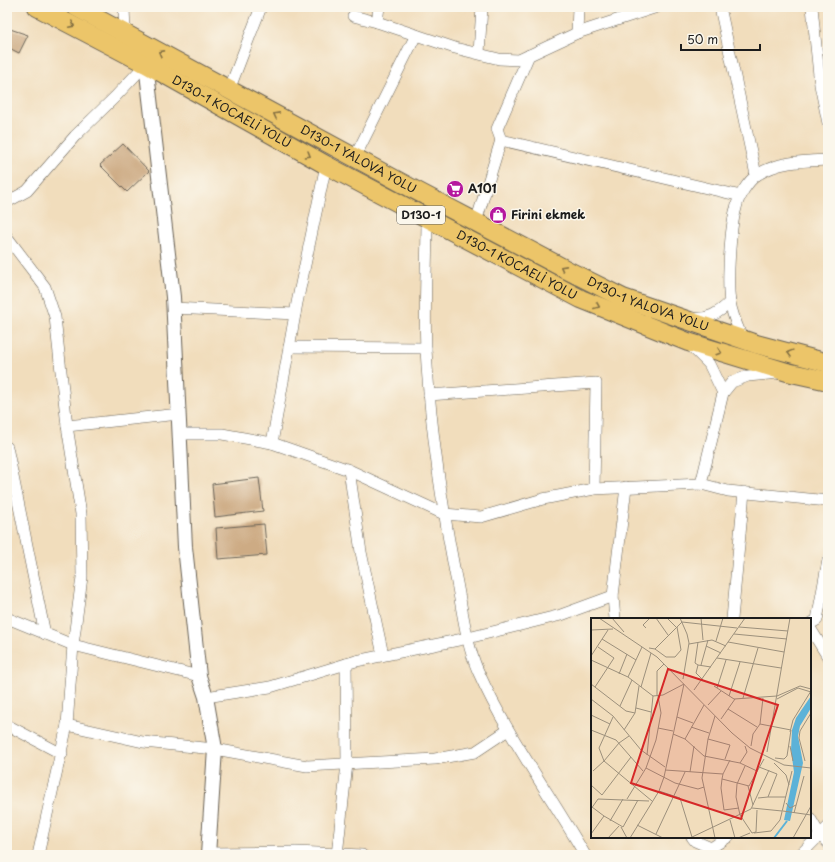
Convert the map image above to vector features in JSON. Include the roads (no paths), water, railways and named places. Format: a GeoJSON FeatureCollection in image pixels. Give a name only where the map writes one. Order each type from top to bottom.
{"type":"FeatureCollection","features":[{"type":"Feature","properties":{"kind":"highway","name":"D130-1 KOCAELİ YOLU"},"geometry":{"type":"LineString","coordinates":[[37,7],[146,64],[326,165],[581,299],[688,342],[787,372],[827,372]]}},
{"type":"Feature","properties":{"kind":"highway","name":"D130-1 YALOVA YOLU"},"geometry":{"type":"LineString","coordinates":[[76,7],[476,222],[623,298],[743,340],[827,372]]}},
{"type":"Feature","properties":{"kind":"street"},"geometry":{"type":"LineString","coordinates":[[124,7],[125,33]]}},
{"type":"Feature","properties":{"kind":"street"},"geometry":{"type":"LineString","coordinates":[[229,90],[261,7]]}},
{"type":"Feature","properties":{"kind":"street"},"geometry":{"type":"LineString","coordinates":[[377,22],[379,7]]}},
{"type":"Feature","properties":{"kind":"street"},"geometry":{"type":"LineString","coordinates":[[479,54],[482,7]]}},
{"type":"Feature","properties":{"kind":"street"},"geometry":{"type":"LineString","coordinates":[[577,33],[578,7]]}},
{"type":"Feature","properties":{"kind":"street"},"geometry":{"type":"LineString","coordinates":[[353,16],[377,22],[455,48],[499,59],[519,60],[577,33],[657,7]]}},
{"type":"Feature","properties":{"kind":"street"},"geometry":{"type":"LineString","coordinates":[[720,7],[756,175]]}},
{"type":"Feature","properties":{"kind":"street"},"geometry":{"type":"LineString","coordinates":[[812,7],[820,85],[828,123]]}},
{"type":"Feature","properties":{"kind":"street"},"geometry":{"type":"LineString","coordinates":[[355,157],[416,35]]}},
{"type":"Feature","properties":{"kind":"street"},"geometry":{"type":"LineString","coordinates":[[476,222],[501,140],[497,129],[529,55]]}},
{"type":"Feature","properties":{"kind":"street"},"geometry":{"type":"LineString","coordinates":[[7,202],[27,191],[75,136],[116,98],[146,64]]}},
{"type":"Feature","properties":{"kind":"street"},"geometry":{"type":"LineString","coordinates":[[146,64],[174,308],[185,547],[199,676],[206,697],[215,749],[209,854],[296,852],[362,855]]}},
{"type":"Feature","properties":{"kind":"street"},"geometry":{"type":"LineString","coordinates":[[501,140],[741,196]]}},
{"type":"Feature","properties":{"kind":"street"},"geometry":{"type":"LineString","coordinates":[[743,340],[730,302],[730,256],[736,207],[741,196],[748,184],[756,175],[774,166],[798,161],[828,160]]}},
{"type":"Feature","properties":{"kind":"street"},"geometry":{"type":"LineString","coordinates":[[272,443],[295,314],[326,165]]}},
{"type":"Feature","properties":{"kind":"street"},"geometry":{"type":"LineString","coordinates":[[427,218],[426,348],[430,395],[444,514],[468,638],[478,670],[508,730],[556,805],[585,855]]}},
{"type":"Feature","properties":{"kind":"street"},"geometry":{"type":"LineString","coordinates":[[7,237],[45,287],[55,317],[67,426],[81,514],[82,577],[67,725],[62,754],[38,855]]}},
{"type":"Feature","properties":{"kind":"street"},"geometry":{"type":"LineString","coordinates":[[676,317],[699,319],[709,317],[720,312],[730,302]]}},
{"type":"Feature","properties":{"kind":"street"},"geometry":{"type":"LineString","coordinates":[[174,308],[295,314]]}},
{"type":"Feature","properties":{"kind":"street"},"geometry":{"type":"LineString","coordinates":[[688,342],[709,364],[717,376],[723,393]]}},
{"type":"Feature","properties":{"kind":"street"},"geometry":{"type":"LineString","coordinates":[[289,347],[426,348]]}},
{"type":"Feature","properties":{"kind":"street"},"geometry":{"type":"LineString","coordinates":[[701,484],[723,393],[732,382],[748,376],[787,372]]}},
{"type":"Feature","properties":{"kind":"street"},"geometry":{"type":"LineString","coordinates":[[430,395],[596,383],[594,489]]}},
{"type":"Feature","properties":{"kind":"street"},"geometry":{"type":"LineString","coordinates":[[67,426],[179,414]]}},
{"type":"Feature","properties":{"kind":"street"},"geometry":{"type":"LineString","coordinates":[[180,434],[222,434],[272,443],[349,470],[444,514],[481,517],[543,499],[594,489],[701,484],[744,492],[828,501]]}},
{"type":"Feature","properties":{"kind":"street"},"geometry":{"type":"LineString","coordinates":[[7,447],[45,634]]}},
{"type":"Feature","properties":{"kind":"street"},"geometry":{"type":"LineString","coordinates":[[349,470],[360,552],[383,655]]}},
{"type":"Feature","properties":{"kind":"street"},"geometry":{"type":"LineString","coordinates":[[615,618],[613,596],[626,487]]}},
{"type":"Feature","properties":{"kind":"street"},"geometry":{"type":"LineString","coordinates":[[732,618],[744,492]]}},
{"type":"Feature","properties":{"kind":"street"},"geometry":{"type":"LineString","coordinates":[[811,623],[817,620],[828,560]]}},
{"type":"Feature","properties":{"kind":"street"},"geometry":{"type":"LineString","coordinates":[[206,697],[270,688],[346,664],[468,638],[561,615],[613,596]]}},
{"type":"Feature","properties":{"kind":"street"},"geometry":{"type":"LineString","coordinates":[[7,618],[74,645],[199,676]]}},
{"type":"Feature","properties":{"kind":"street"},"geometry":{"type":"LineString","coordinates":[[811,630],[828,657]]}},
{"type":"Feature","properties":{"kind":"street"},"geometry":{"type":"LineString","coordinates":[[337,854],[347,764],[346,664]]}},
{"type":"Feature","properties":{"kind":"street"},"geometry":{"type":"LineString","coordinates":[[7,725],[62,754]]}},
{"type":"Feature","properties":{"kind":"street"},"geometry":{"type":"LineString","coordinates":[[67,725],[143,742],[215,749],[307,766],[435,759],[475,752],[508,730]]}},
{"type":"Feature","properties":{"kind":"street"},"geometry":{"type":"LineString","coordinates":[[800,855],[825,835],[811,819]]}},
{"type":"Feature","properties":{"kind":"street"},"geometry":{"type":"LineString","coordinates":[[693,838],[695,841],[711,848],[726,838]]}},
{"type":"Feature","properties":{"kind":"place","name":"A101"},"geometry":{"type":"Point","coordinates":[455,189]}},
{"type":"Feature","properties":{"kind":"place","name":"Firini ekmek"},"geometry":{"type":"Point","coordinates":[498,215]}}]}
